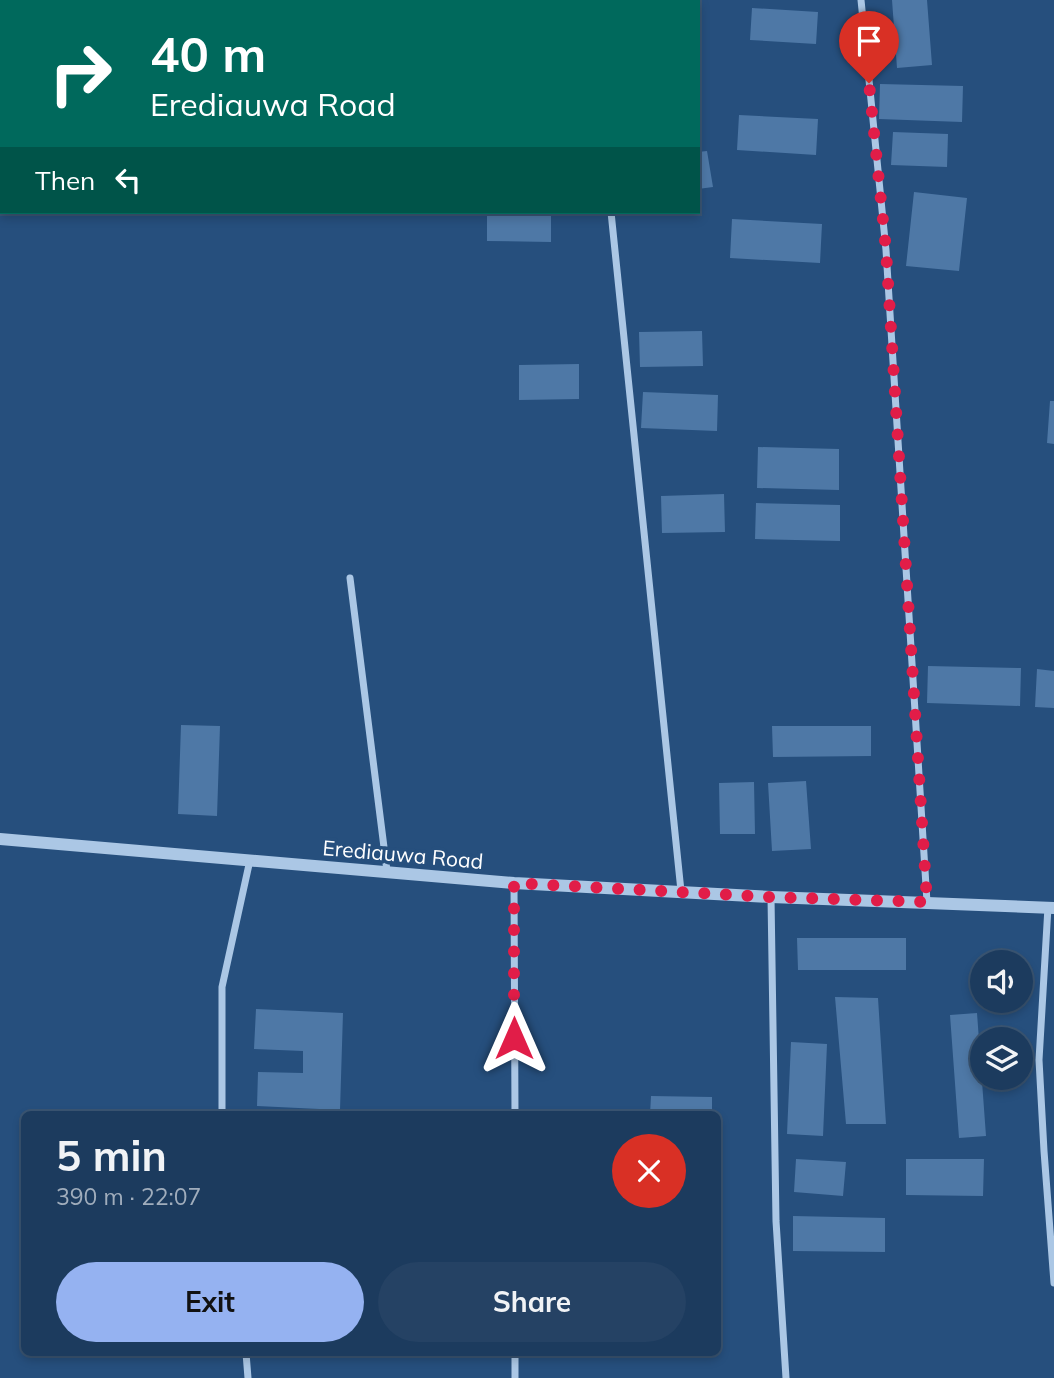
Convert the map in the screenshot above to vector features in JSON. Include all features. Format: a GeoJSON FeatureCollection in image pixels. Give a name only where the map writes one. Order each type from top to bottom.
{"type":"FeatureCollection","features":[{"type":"Feature","properties":{"kind":"street"},"geometry":{"type":"LineString","coordinates":[[862,0],[886,250],[927,902]]}},
{"type":"Feature","properties":{"kind":"street"},"geometry":{"type":"LineString","coordinates":[[611,214],[681,891]]}},
{"type":"Feature","properties":{"kind":"street"},"geometry":{"type":"LineString","coordinates":[[350,578],[387,871]]}},
{"type":"Feature","properties":{"kind":"street","name":"Erediauwa Road"},"geometry":{"type":"LineString","coordinates":[[0,839],[514,883],[1051,908]]}},
{"type":"Feature","properties":{"kind":"street"},"geometry":{"type":"LineString","coordinates":[[222,1111],[222,987],[250,860]]}},
{"type":"Feature","properties":{"kind":"street"},"geometry":{"type":"LineString","coordinates":[[514,883],[514,1111]]}},
{"type":"Feature","properties":{"kind":"street"},"geometry":{"type":"LineString","coordinates":[[771,897],[776,1221],[786,1378]]}},
{"type":"Feature","properties":{"kind":"street"},"geometry":{"type":"LineString","coordinates":[[1051,908],[1039,1060],[1054,1283]]}},
{"type":"Feature","properties":{"kind":"street"},"geometry":{"type":"LineString","coordinates":[[246,1356],[248,1378]]}},
{"type":"Feature","properties":{"kind":"street"},"geometry":{"type":"LineString","coordinates":[[515,1356],[515,1378]]}},
{"type":"Feature","properties":{"kind":"building"},"geometry":{"type":"Polygon","coordinates":[[[892,0],[927,0],[932,65],[897,68],[892,0]]]}},
{"type":"Feature","properties":{"kind":"building"},"geometry":{"type":"Polygon","coordinates":[[[752,8],[818,12],[816,44],[750,40],[752,8]]]}},
{"type":"Feature","properties":{"kind":"building"},"geometry":{"type":"Polygon","coordinates":[[[880,84],[963,86],[962,122],[879,119],[880,84]]]}},
{"type":"Feature","properties":{"kind":"building"},"geometry":{"type":"Polygon","coordinates":[[[739,115],[818,119],[816,155],[737,150],[739,115]]]}},
{"type":"Feature","properties":{"kind":"building"},"geometry":{"type":"Polygon","coordinates":[[[893,132],[948,134],[947,167],[891,165],[893,132]]]}},
{"type":"Feature","properties":{"kind":"building"},"geometry":{"type":"Polygon","coordinates":[[[707,151],[713,187],[700,189],[700,152],[707,151]]]}},
{"type":"Feature","properties":{"kind":"building"},"geometry":{"type":"Polygon","coordinates":[[[914,192],[967,198],[959,271],[906,266],[914,192]]]}},
{"type":"Feature","properties":{"kind":"building"},"geometry":{"type":"Polygon","coordinates":[[[487,214],[551,214],[551,242],[487,241],[487,214]]]}},
{"type":"Feature","properties":{"kind":"building"},"geometry":{"type":"Polygon","coordinates":[[[732,219],[822,224],[820,263],[730,258],[732,219]]]}},
{"type":"Feature","properties":{"kind":"building"},"geometry":{"type":"Polygon","coordinates":[[[702,331],[703,366],[640,367],[639,332],[702,331]]]}},
{"type":"Feature","properties":{"kind":"building"},"geometry":{"type":"Polygon","coordinates":[[[579,364],[579,399],[519,400],[519,365],[579,364]]]}},
{"type":"Feature","properties":{"kind":"building"},"geometry":{"type":"Polygon","coordinates":[[[643,392],[718,395],[717,431],[641,428],[643,392]]]}},
{"type":"Feature","properties":{"kind":"building"},"geometry":{"type":"Polygon","coordinates":[[[1050,401],[1054,401],[1054,444],[1047,443],[1050,401]]]}},
{"type":"Feature","properties":{"kind":"building"},"geometry":{"type":"Polygon","coordinates":[[[758,447],[839,449],[839,490],[757,488],[758,447]]]}},
{"type":"Feature","properties":{"kind":"building"},"geometry":{"type":"Polygon","coordinates":[[[724,494],[725,532],[662,533],[661,496],[724,494]]]}},
{"type":"Feature","properties":{"kind":"building"},"geometry":{"type":"Polygon","coordinates":[[[756,503],[840,505],[840,541],[755,539],[756,503]]]}},
{"type":"Feature","properties":{"kind":"building"},"geometry":{"type":"Polygon","coordinates":[[[928,666],[1021,668],[1020,706],[927,703],[928,666]]]}},
{"type":"Feature","properties":{"kind":"building"},"geometry":{"type":"Polygon","coordinates":[[[1037,669],[1054,671],[1054,708],[1035,707],[1037,669]]]}},
{"type":"Feature","properties":{"kind":"building"},"geometry":{"type":"Polygon","coordinates":[[[181,725],[220,726],[217,816],[178,814],[181,725]]]}},
{"type":"Feature","properties":{"kind":"building"},"geometry":{"type":"Polygon","coordinates":[[[772,726],[871,726],[871,756],[773,757],[772,726]]]}},
{"type":"Feature","properties":{"kind":"building"},"geometry":{"type":"Polygon","coordinates":[[[806,781],[811,849],[772,851],[768,783],[806,781]]]}},
{"type":"Feature","properties":{"kind":"building"},"geometry":{"type":"Polygon","coordinates":[[[754,782],[755,834],[720,834],[719,783],[754,782]]]}},
{"type":"Feature","properties":{"kind":"building"},"geometry":{"type":"Polygon","coordinates":[[[797,938],[906,938],[906,970],[798,970],[797,938]]]}},
{"type":"Feature","properties":{"kind":"building"},"geometry":{"type":"Polygon","coordinates":[[[835,997],[878,998],[886,1124],[846,1124],[835,997]]]}},
{"type":"Feature","properties":{"kind":"building"},"geometry":{"type":"Polygon","coordinates":[[[256,1009],[343,1013],[340,1110],[257,1106],[258,1072],[303,1073],[303,1051],[254,1049],[256,1009]]]}},
{"type":"Feature","properties":{"kind":"building"},"geometry":{"type":"Polygon","coordinates":[[[977,1013],[978,1027],[970,1027],[970,1090],[983,1090],[986,1136],[959,1138],[950,1015],[977,1013]]]}},
{"type":"Feature","properties":{"kind":"building"},"geometry":{"type":"Polygon","coordinates":[[[791,1042],[827,1044],[823,1136],[787,1134],[791,1042]]]}},
{"type":"Feature","properties":{"kind":"building"},"geometry":{"type":"Polygon","coordinates":[[[651,1096],[712,1097],[712,1111],[650,1111],[651,1096]]]}},
{"type":"Feature","properties":{"kind":"building"},"geometry":{"type":"Polygon","coordinates":[[[796,1159],[846,1162],[843,1196],[794,1192],[796,1159]]]}},
{"type":"Feature","properties":{"kind":"building"},"geometry":{"type":"Polygon","coordinates":[[[906,1159],[984,1159],[983,1196],[906,1195],[906,1159]]]}},
{"type":"Feature","properties":{"kind":"building"},"geometry":{"type":"Polygon","coordinates":[[[793,1216],[885,1218],[885,1252],[793,1251],[793,1216]]]}},
{"type":"Feature","properties":{"kind":"route"},"geometry":{"type":"LineString","coordinates":[[514,1038],[514,883],[771,897],[927,902],[886,250],[869,83]]}}]}
